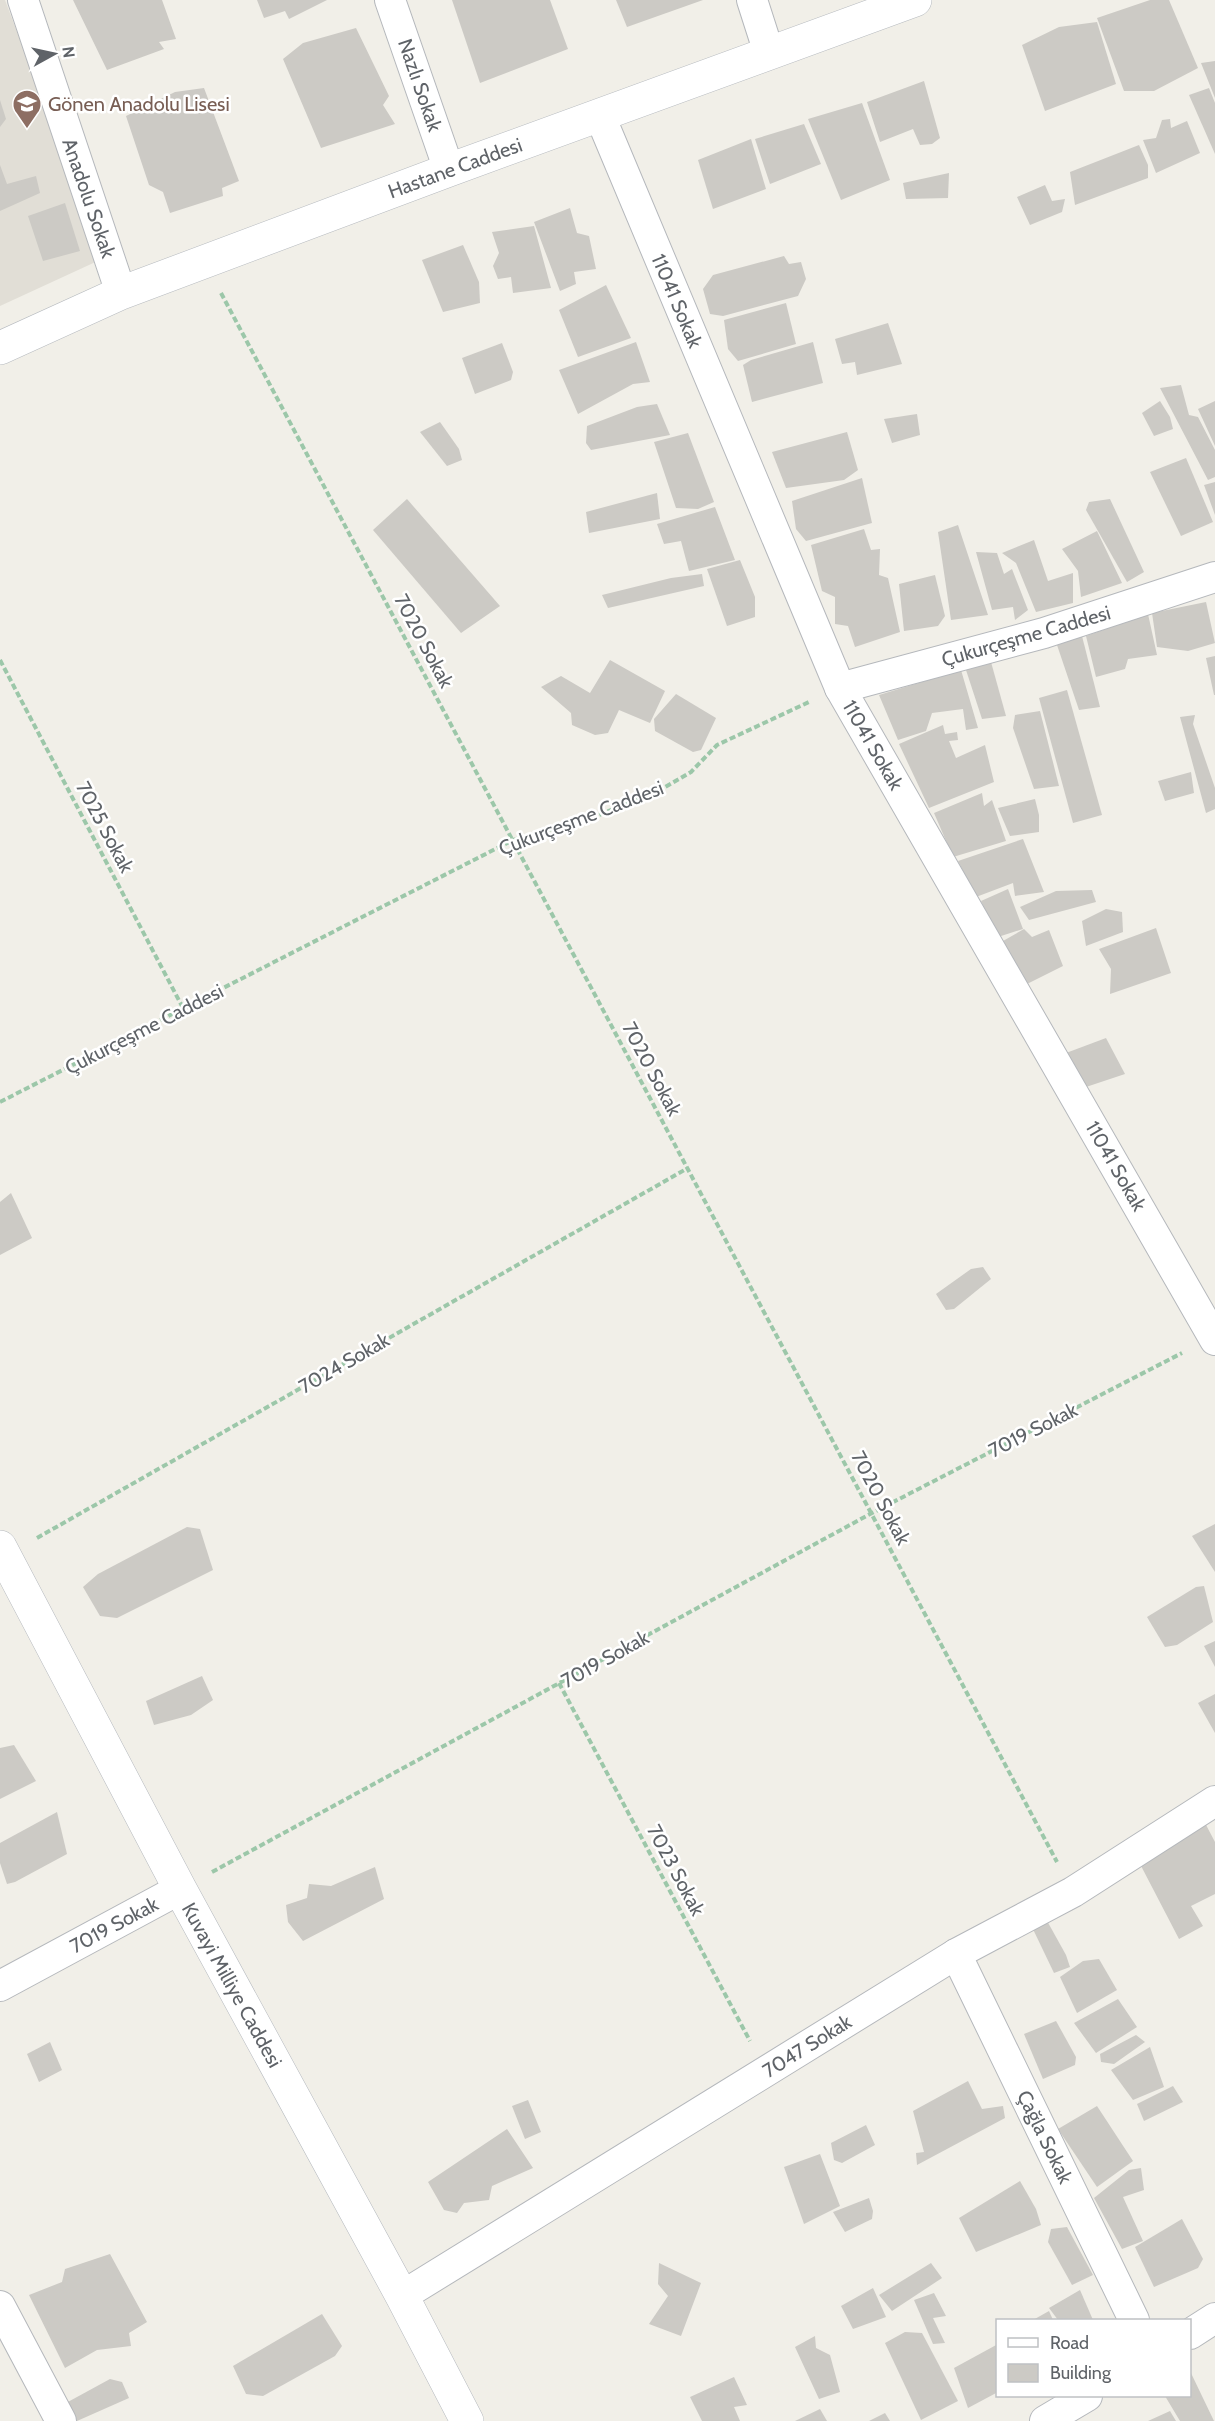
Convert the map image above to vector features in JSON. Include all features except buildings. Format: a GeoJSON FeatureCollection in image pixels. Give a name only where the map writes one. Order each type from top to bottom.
{"type":"FeatureCollection","features":[{"type":"Feature","properties":{"kind":"street","name":"Anadolu Sokak"},"geometry":{"type":"LineString","coordinates":[[23,0],[121,293]]}},
{"type":"Feature","properties":{"kind":"street","name":"Nazlı Sokak"},"geometry":{"type":"LineString","coordinates":[[390,0],[449,170]]}},
{"type":"Feature","properties":{"kind":"street"},"geometry":{"type":"LineString","coordinates":[[752,0],[769,53]]}},
{"type":"Feature","properties":{"kind":"street","name":"Hastane Caddesi"},"geometry":{"type":"LineString","coordinates":[[0,348],[121,293],[449,170],[915,0]]}},
{"type":"Feature","properties":{"kind":"street","name":"11041 Sokak"},"geometry":{"type":"LineString","coordinates":[[600,116],[840,688],[1214,1339]]}},
{"type":"Feature","properties":{"kind":"street","name":"Çukurçeşme Caddesi"},"geometry":{"type":"LineString","coordinates":[[840,688],[1044,633],[1215,577]]}},
{"type":"Feature","properties":{"kind":"street","name":"Kuvayi Milliye Caddesi"},"geometry":{"type":"LineString","coordinates":[[2,1554],[467,2421]]}},
{"type":"Feature","properties":{"kind":"street","name":"7047 Sokak"},"geometry":{"type":"LineString","coordinates":[[402,2296],[956,1954],[1073,1892],[1215,1801]]}},
{"type":"Feature","properties":{"kind":"street","name":"7019 Sokak"},"geometry":{"type":"LineString","coordinates":[[0,1986],[180,1889]]}},
{"type":"Feature","properties":{"kind":"street","name":"Çağla Sokak"},"geometry":{"type":"LineString","coordinates":[[956,1954],[1134,2319]]}},
{"type":"Feature","properties":{"kind":"street"},"geometry":{"type":"LineString","coordinates":[[0,2306],[61,2421]]}},
{"type":"Feature","properties":{"kind":"street"},"geometry":{"type":"LineString","coordinates":[[1191,2333],[1215,2318]]}},
{"type":"Feature","properties":{"kind":"street"},"geometry":{"type":"LineString","coordinates":[[1045,2421],[1085,2397]]}},
{"type":"Feature","properties":{"kind":"path","name":"7020 Sokak"},"geometry":{"type":"LineString","coordinates":[[205,262],[1073,1892]]}},
{"type":"Feature","properties":{"kind":"path","name":"7025 Sokak"},"geometry":{"type":"LineString","coordinates":[[0,660],[183,1008]]}},
{"type":"Feature","properties":{"kind":"path","name":"Çukurçeşme Caddesi"},"geometry":{"type":"LineString","coordinates":[[0,1102],[513,840],[594,817],[660,790],[690,772],[717,745],[840,688]]}},
{"type":"Feature","properties":{"kind":"path","name":"7024 Sokak"},"geometry":{"type":"LineString","coordinates":[[2,1554],[688,1168]]}},
{"type":"Feature","properties":{"kind":"path","name":"7019 Sokak"},"geometry":{"type":"LineString","coordinates":[[180,1889],[872,1514],[1214,1339]]}},
{"type":"Feature","properties":{"kind":"path","name":"7023 Sokak"},"geometry":{"type":"LineString","coordinates":[[559,1683],[766,2071]]}},
{"type":"Feature","properties":{"kind":"shaded area","name":"Gönen Anadolu Lisesi"},"geometry":{"type":"Polygon","coordinates":[[[0,0],[5,0],[102,259],[0,306],[0,0]]]}},
{"type":"Feature","properties":{"kind":"place","name":"Gönen Anadolu Lisesi"},"geometry":{"type":"Point","coordinates":[27,130]}}]}
